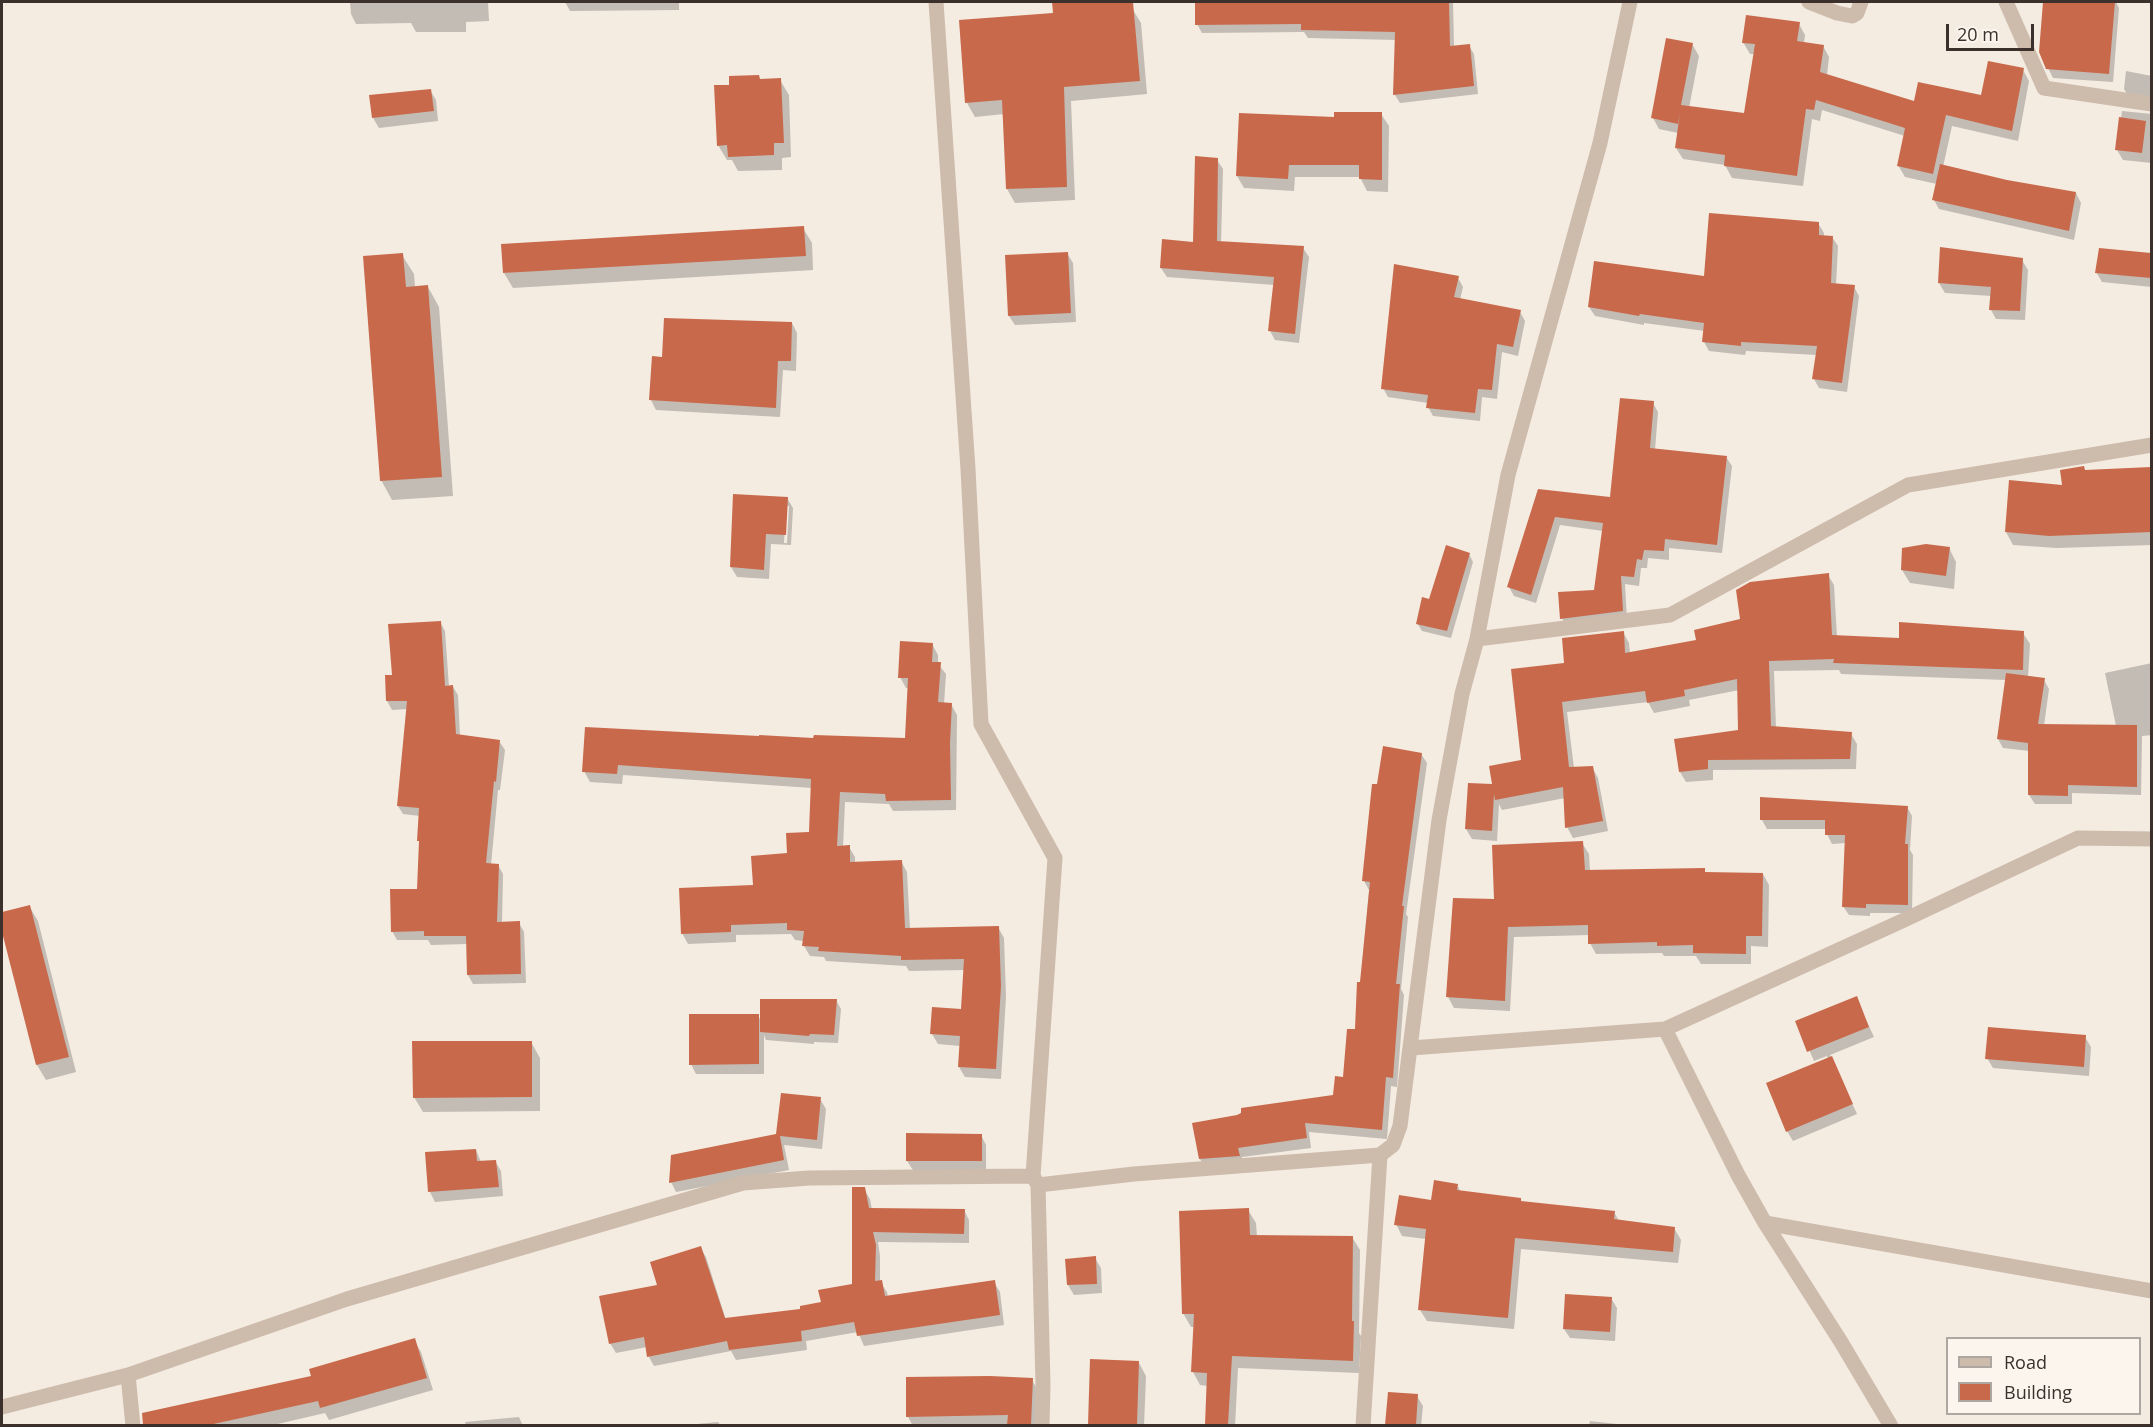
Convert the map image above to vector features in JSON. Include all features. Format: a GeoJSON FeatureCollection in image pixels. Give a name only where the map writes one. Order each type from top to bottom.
{"type":"FeatureCollection","features":[{"type":"Feature","properties":{"kind":"street"},"geometry":{"type":"LineString","coordinates":[[936,2],[968,469],[981,724],[1055,858],[1035,1180],[1043,1384],[1042,1425]]}},
{"type":"Feature","properties":{"kind":"street"},"geometry":{"type":"LineString","coordinates":[[2,1407],[128,1375],[346,1299],[743,1183],[809,1178],[1035,1180],[1380,1155],[1392,1145],[1400,1126],[1439,820],[1462,694],[1477,639],[1508,475],[1600,142],[1630,2]]}},
{"type":"Feature","properties":{"kind":"street"},"geometry":{"type":"LineString","coordinates":[[1809,2],[1852,16],[1857,13],[1862,2]]}},
{"type":"Feature","properties":{"kind":"street"},"geometry":{"type":"LineString","coordinates":[[2006,2],[2044,88],[2151,104]]}},
{"type":"Feature","properties":{"kind":"street"},"geometry":{"type":"LineString","coordinates":[[1477,639],[1670,615],[1908,485],[2151,445]]}},
{"type":"Feature","properties":{"kind":"street"},"geometry":{"type":"LineString","coordinates":[[1411,1048],[1665,1029],[2078,838],[2151,839]]}},
{"type":"Feature","properties":{"kind":"street"},"geometry":{"type":"LineString","coordinates":[[1665,1029],[1738,1175],[1765,1223],[1891,1425]]}},
{"type":"Feature","properties":{"kind":"street"},"geometry":{"type":"LineString","coordinates":[[1363,1425],[1380,1155]]}},
{"type":"Feature","properties":{"kind":"street"},"geometry":{"type":"LineString","coordinates":[[1765,1223],[2151,1291]]}},
{"type":"Feature","properties":{"kind":"street"},"geometry":{"type":"LineString","coordinates":[[128,1375],[133,1425]]}},
{"type":"Feature","properties":{"kind":"building"},"geometry":{"type":"Polygon","coordinates":[[[1052,2],[1133,2],[1140,81],[1064,87],[1067,187],[1006,189],[1002,100],[965,103],[959,20],[1053,13],[1052,2]]]}},
{"type":"Feature","properties":{"kind":"building"},"geometry":{"type":"Polygon","coordinates":[[[1195,2],[1449,2],[1450,46],[1470,44],[1474,86],[1393,95],[1395,32],[1301,30],[1301,24],[1195,25],[1195,2]]]}},
{"type":"Feature","properties":{"kind":"building"},"geometry":{"type":"Polygon","coordinates":[[[2043,2],[2115,2],[2109,74],[2046,69],[2039,52],[2043,2]]]}},
{"type":"Feature","properties":{"kind":"building"},"geometry":{"type":"Polygon","coordinates":[[[1746,15],[1800,22],[1797,41],[1824,45],[1820,72],[1914,101],[1918,82],[1981,95],[1988,61],[2024,68],[2012,131],[1946,115],[1933,174],[1897,166],[1905,128],[1816,100],[1814,110],[1806,109],[1797,176],[1724,166],[1725,155],[1675,148],[1680,113],[1678,124],[1651,118],[1666,38],[1693,43],[1681,105],[1744,113],[1755,44],[1742,43],[1746,15]]]}},
{"type":"Feature","properties":{"kind":"building"},"geometry":{"type":"Polygon","coordinates":[[[759,75],[760,79],[781,78],[784,143],[774,143],[774,155],[728,157],[727,145],[717,146],[714,85],[729,85],[729,76],[759,75]]]}},
{"type":"Feature","properties":{"kind":"building"},"geometry":{"type":"Polygon","coordinates":[[[431,89],[434,111],[372,118],[369,95],[431,89]]]}},
{"type":"Feature","properties":{"kind":"building"},"geometry":{"type":"Polygon","coordinates":[[[1334,112],[1382,112],[1382,180],[1359,179],[1359,165],[1289,165],[1288,179],[1236,176],[1239,113],[1334,117],[1334,112]]]}},
{"type":"Feature","properties":{"kind":"building"},"geometry":{"type":"Polygon","coordinates":[[[2119,117],[2146,121],[2142,153],[2115,150],[2119,117]]]}},
{"type":"Feature","properties":{"kind":"building"},"geometry":{"type":"Polygon","coordinates":[[[1195,156],[1218,158],[1217,241],[1304,246],[1295,334],[1268,331],[1274,277],[1160,268],[1162,239],[1193,242],[1195,156]]]}},
{"type":"Feature","properties":{"kind":"building"},"geometry":{"type":"Polygon","coordinates":[[[1940,164],[2007,180],[2076,192],[2069,231],[1932,200],[1940,164]]]}},
{"type":"Feature","properties":{"kind":"building"},"geometry":{"type":"Polygon","coordinates":[[[1709,213],[1819,222],[1819,235],[1833,236],[1831,283],[1855,285],[1842,383],[1812,379],[1817,346],[1741,342],[1741,346],[1702,342],[1704,323],[1640,314],[1639,316],[1588,307],[1594,261],[1704,276],[1709,213]]]}},
{"type":"Feature","properties":{"kind":"building"},"geometry":{"type":"Polygon","coordinates":[[[804,226],[806,256],[503,273],[501,244],[804,226]]]}},
{"type":"Feature","properties":{"kind":"building"},"geometry":{"type":"Polygon","coordinates":[[[1940,247],[2023,258],[2020,311],[1989,310],[1991,287],[1938,283],[1940,247]]]}},
{"type":"Feature","properties":{"kind":"building"},"geometry":{"type":"Polygon","coordinates":[[[2099,248],[2151,253],[2151,278],[2095,273],[2099,248]]]}},
{"type":"Feature","properties":{"kind":"building"},"geometry":{"type":"Polygon","coordinates":[[[1068,252],[1071,313],[1008,316],[1005,255],[1068,252]]]}},
{"type":"Feature","properties":{"kind":"building"},"geometry":{"type":"Polygon","coordinates":[[[403,253],[406,287],[428,285],[442,477],[380,481],[363,256],[403,253]]]}},
{"type":"Feature","properties":{"kind":"building"},"geometry":{"type":"Polygon","coordinates":[[[1394,264],[1459,276],[1454,297],[1521,310],[1513,347],[1497,344],[1492,390],[1478,389],[1475,413],[1426,408],[1428,395],[1381,389],[1394,264]]]}},
{"type":"Feature","properties":{"kind":"building"},"geometry":{"type":"Polygon","coordinates":[[[664,318],[792,322],[791,361],[778,361],[776,408],[649,400],[652,356],[662,357],[664,318]]]}},
{"type":"Feature","properties":{"kind":"building"},"geometry":{"type":"Polygon","coordinates":[[[1620,398],[1654,401],[1650,448],[1727,456],[1717,545],[1665,539],[1664,551],[1644,550],[1642,560],[1637,559],[1634,577],[1621,576],[1623,611],[1560,619],[1558,592],[1594,590],[1603,523],[1555,517],[1531,595],[1507,587],[1538,489],[1610,497],[1620,398]]]}},
{"type":"Feature","properties":{"kind":"building"},"geometry":{"type":"Polygon","coordinates":[[[2084,466],[2085,470],[2151,467],[2151,532],[2049,536],[2005,532],[2009,480],[2062,485],[2060,470],[2084,466]]]}},
{"type":"Feature","properties":{"kind":"building"},"geometry":{"type":"Polygon","coordinates":[[[733,494],[788,497],[786,535],[766,534],[764,570],[730,567],[733,494]]]}},
{"type":"Feature","properties":{"kind":"building"},"geometry":{"type":"Polygon","coordinates":[[[1926,544],[1950,547],[1946,576],[1901,570],[1902,548],[1926,544]]]}},
{"type":"Feature","properties":{"kind":"building"},"geometry":{"type":"Polygon","coordinates":[[[1446,545],[1470,553],[1447,631],[1416,624],[1422,597],[1429,599],[1446,545]]]}},
{"type":"Feature","properties":{"kind":"building"},"geometry":{"type":"Polygon","coordinates":[[[1829,573],[1832,635],[1899,638],[1899,622],[2024,631],[2023,670],[1833,663],[1834,659],[1769,661],[1771,726],[1852,732],[1850,759],[1708,760],[1708,769],[1679,772],[1674,739],[1738,730],[1737,679],[1684,690],[1685,696],[1647,703],[1645,691],[1562,702],[1569,767],[1593,766],[1603,821],[1565,828],[1563,787],[1495,800],[1494,794],[1492,831],[1465,829],[1468,783],[1492,784],[1489,766],[1521,760],[1511,669],[1564,663],[1562,638],[1624,631],[1625,653],[1696,640],[1694,630],[1740,619],[1736,590],[1750,582],[1829,573]]]}},
{"type":"Feature","properties":{"kind":"building"},"geometry":{"type":"Polygon","coordinates":[[[441,621],[445,686],[453,685],[456,734],[500,740],[486,863],[499,864],[497,922],[520,921],[521,974],[467,975],[466,936],[424,936],[424,931],[391,932],[390,889],[417,889],[419,808],[397,806],[407,701],[386,701],[385,675],[392,675],[388,624],[441,621]]]}},
{"type":"Feature","properties":{"kind":"building"},"geometry":{"type":"Polygon","coordinates":[[[900,641],[933,643],[932,662],[941,662],[938,702],[952,703],[951,800],[886,801],[885,794],[840,792],[837,846],[850,845],[850,862],[902,860],[905,928],[999,926],[1001,986],[996,1069],[958,1067],[960,1036],[930,1034],[932,1007],[961,1009],[964,959],[901,960],[901,956],[818,951],[819,947],[802,946],[804,931],[787,930],[787,923],[731,925],[731,932],[681,934],[679,888],[753,885],[751,856],[787,853],[786,833],[809,832],[811,779],[618,765],[617,774],[582,772],[585,727],[813,738],[814,735],[905,738],[908,678],[898,678],[900,641]]]}},
{"type":"Feature","properties":{"kind":"building"},"geometry":{"type":"Polygon","coordinates":[[[2006,673],[2045,678],[2038,724],[2137,725],[2137,787],[2068,785],[2068,796],[2028,795],[2028,743],[1997,739],[2006,673]]]}},
{"type":"Feature","properties":{"kind":"building"},"geometry":{"type":"Polygon","coordinates":[[[1383,746],[1422,753],[1402,906],[1404,906],[1396,984],[1400,984],[1393,1078],[1386,1077],[1382,1130],[1305,1123],[1307,1138],[1238,1148],[1240,1156],[1199,1159],[1192,1123],[1237,1115],[1241,1113],[1241,1108],[1333,1095],[1335,1076],[1343,1077],[1347,1029],[1355,1029],[1357,982],[1360,982],[1370,882],[1362,881],[1372,784],[1377,784],[1383,746]]]}},
{"type":"Feature","properties":{"kind":"building"},"geometry":{"type":"Polygon","coordinates":[[[1760,797],[1908,806],[1905,844],[1908,844],[1908,905],[1866,904],[1866,908],[1842,907],[1845,835],[1825,835],[1825,820],[1760,820],[1760,797]]]}},
{"type":"Feature","properties":{"kind":"building"},"geometry":{"type":"Polygon","coordinates":[[[1583,841],[1585,870],[1705,868],[1705,872],[1763,873],[1762,936],[1746,936],[1746,954],[1693,953],[1693,945],[1657,946],[1657,942],[1588,944],[1588,925],[1508,927],[1505,1001],[1446,997],[1453,898],[1494,899],[1492,845],[1583,841]]]}},
{"type":"Feature","properties":{"kind":"building"},"geometry":{"type":"Polygon","coordinates":[[[30,905],[69,1057],[36,1065],[2,932],[2,912],[30,905]]]}},
{"type":"Feature","properties":{"kind":"building"},"geometry":{"type":"Polygon","coordinates":[[[1857,996],[1869,1027],[1807,1052],[1795,1021],[1857,996]]]}},
{"type":"Feature","properties":{"kind":"building"},"geometry":{"type":"Polygon","coordinates":[[[760,999],[837,999],[834,1035],[810,1034],[809,1036],[760,1032],[760,999]]]}},
{"type":"Feature","properties":{"kind":"building"},"geometry":{"type":"Polygon","coordinates":[[[689,1014],[759,1014],[759,1064],[689,1065],[689,1014]]]}},
{"type":"Feature","properties":{"kind":"building"},"geometry":{"type":"Polygon","coordinates":[[[1988,1027],[2086,1035],[2084,1067],[1985,1059],[1988,1027]]]}},
{"type":"Feature","properties":{"kind":"building"},"geometry":{"type":"Polygon","coordinates":[[[412,1041],[532,1041],[532,1097],[413,1098],[412,1041]]]}},
{"type":"Feature","properties":{"kind":"building"},"geometry":{"type":"Polygon","coordinates":[[[1832,1056],[1853,1104],[1786,1132],[1766,1083],[1832,1056]]]}},
{"type":"Feature","properties":{"kind":"building"},"geometry":{"type":"Polygon","coordinates":[[[781,1093],[821,1097],[817,1140],[780,1136],[784,1160],[669,1183],[671,1155],[776,1134],[781,1093]]]}},
{"type":"Feature","properties":{"kind":"building"},"geometry":{"type":"Polygon","coordinates":[[[906,1133],[982,1134],[982,1161],[906,1161],[906,1133]]]}},
{"type":"Feature","properties":{"kind":"building"},"geometry":{"type":"Polygon","coordinates":[[[476,1149],[477,1161],[496,1160],[499,1187],[428,1192],[425,1152],[476,1149]]]}},
{"type":"Feature","properties":{"kind":"building"},"geometry":{"type":"Polygon","coordinates":[[[1434,1180],[1458,1184],[1457,1190],[1521,1198],[1521,1201],[1615,1211],[1614,1219],[1675,1227],[1673,1252],[1515,1238],[1508,1318],[1418,1310],[1426,1229],[1394,1225],[1399,1195],[1431,1200],[1434,1180]]]}},
{"type":"Feature","properties":{"kind":"building"},"geometry":{"type":"Polygon","coordinates":[[[852,1187],[865,1187],[869,1208],[965,1209],[964,1234],[873,1232],[876,1245],[875,1281],[882,1280],[885,1296],[995,1280],[1000,1315],[857,1336],[854,1322],[801,1331],[802,1341],[729,1350],[727,1341],[647,1357],[644,1337],[609,1344],[599,1296],[657,1285],[650,1262],[701,1246],[725,1318],[800,1309],[800,1306],[821,1302],[818,1290],[852,1284],[852,1187]]]}},
{"type":"Feature","properties":{"kind":"building"},"geometry":{"type":"Polygon","coordinates":[[[1249,1208],[1250,1235],[1353,1236],[1353,1361],[1232,1356],[1228,1425],[1205,1425],[1207,1373],[1191,1372],[1194,1314],[1182,1314],[1179,1211],[1249,1208]]]}},
{"type":"Feature","properties":{"kind":"building"},"geometry":{"type":"Polygon","coordinates":[[[1096,1256],[1097,1284],[1067,1285],[1065,1259],[1096,1256]]]}},
{"type":"Feature","properties":{"kind":"building"},"geometry":{"type":"Polygon","coordinates":[[[1565,1294],[1612,1297],[1610,1332],[1563,1329],[1565,1294]]]}},
{"type":"Feature","properties":{"kind":"building"},"geometry":{"type":"Polygon","coordinates":[[[415,1338],[427,1378],[320,1408],[318,1401],[209,1425],[143,1425],[142,1413],[311,1376],[309,1369],[415,1338]]]}},
{"type":"Feature","properties":{"kind":"building"},"geometry":{"type":"Polygon","coordinates":[[[1090,1359],[1139,1361],[1137,1425],[1088,1425],[1090,1359]]]}},
{"type":"Feature","properties":{"kind":"building"},"geometry":{"type":"Polygon","coordinates":[[[906,1377],[1033,1378],[1031,1425],[1007,1425],[1008,1415],[906,1417],[906,1377]]]}},
{"type":"Feature","properties":{"kind":"building"},"geometry":{"type":"Polygon","coordinates":[[[1388,1392],[1418,1394],[1416,1425],[1385,1425],[1388,1392]]]}}]}
